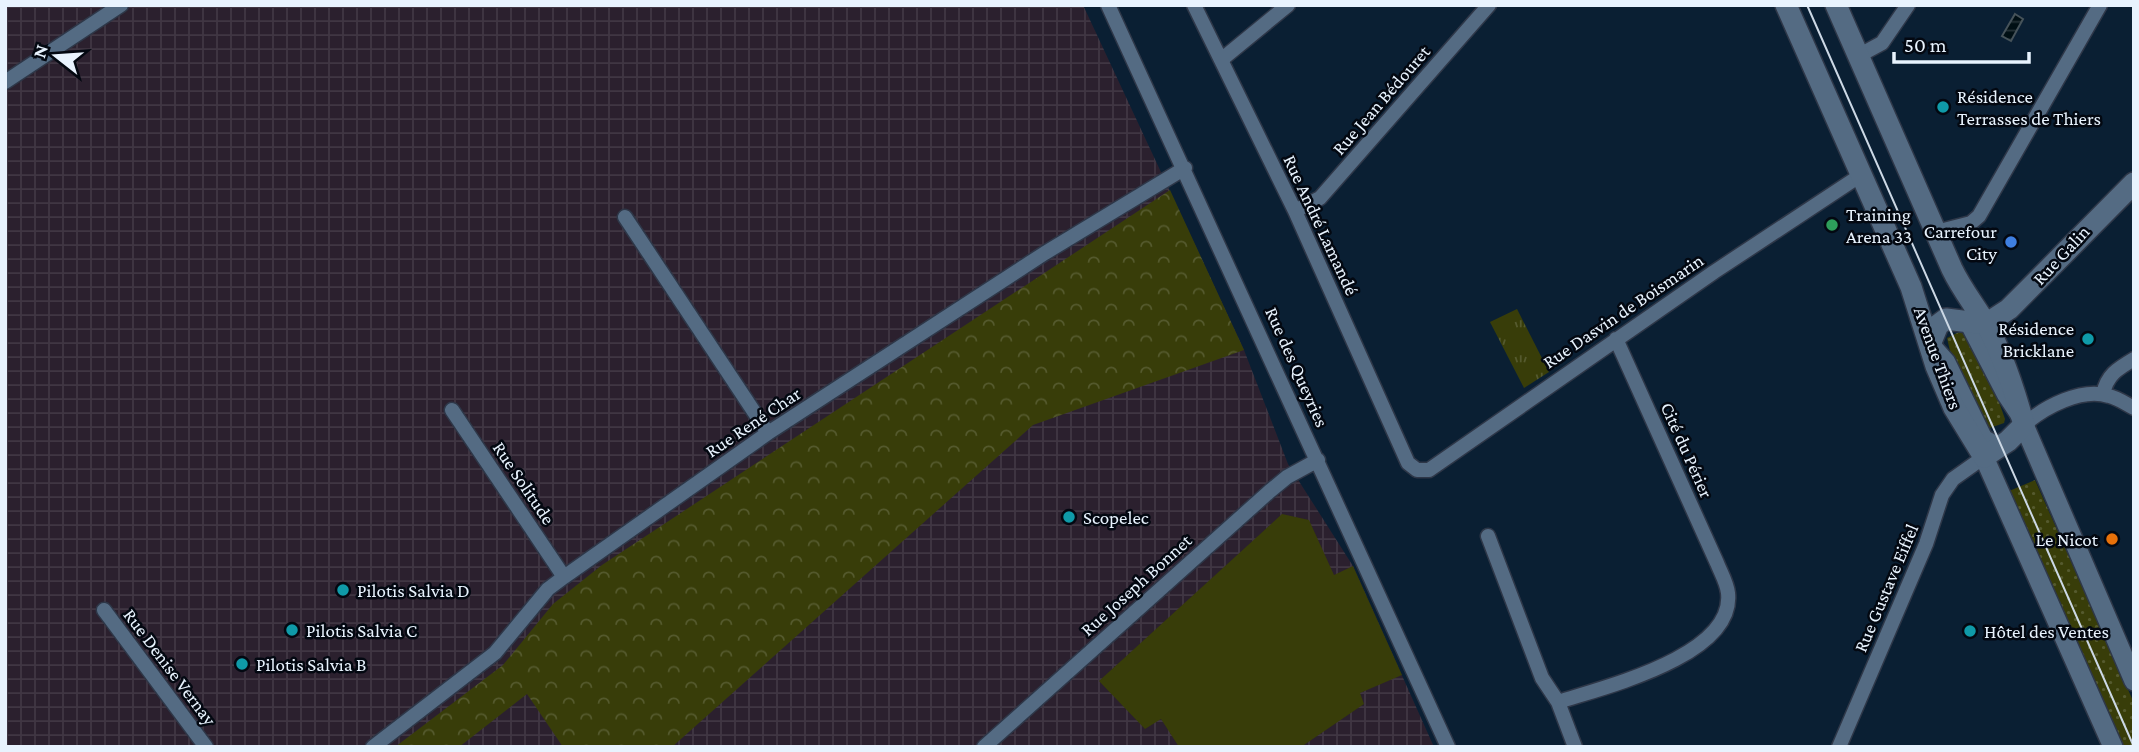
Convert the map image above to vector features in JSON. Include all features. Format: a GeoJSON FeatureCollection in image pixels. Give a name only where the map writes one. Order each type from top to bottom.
{"type":"FeatureCollection","features":[{"type":"Feature","properties":{"kind":"main road","name":"Avenue Thiers"},"geometry":{"type":"LineString","coordinates":[[1786,5],[1911,287],[1931,342],[1936,366],[1954,408],[1992,452]]}},
{"type":"Feature","properties":{"kind":"main road"},"geometry":{"type":"LineString","coordinates":[[1836,5],[1975,322],[2015,393],[2024,425],[1992,452]]}},
{"type":"Feature","properties":{"kind":"main road","name":"Rue Galin"},"geometry":{"type":"LineString","coordinates":[[1931,342],[1938,325],[1946,319],[1975,322],[2009,309],[2134,183]]}},
{"type":"Feature","properties":{"kind":"street"},"geometry":{"type":"LineString","coordinates":[[5,82],[121,5]]}},
{"type":"Feature","properties":{"kind":"street","name":"Rue des Queyries"},"geometry":{"type":"LineString","coordinates":[[1108,5],[1185,168],[1448,747]]}},
{"type":"Feature","properties":{"kind":"street","name":"Rue André Lamandé"},"geometry":{"type":"LineString","coordinates":[[1194,5],[1295,211],[1408,463]]}},
{"type":"Feature","properties":{"kind":"street"},"geometry":{"type":"LineString","coordinates":[[1221,61],[1288,5]]}},
{"type":"Feature","properties":{"kind":"street","name":"Rue Jean Bédouret"},"geometry":{"type":"LineString","coordinates":[[1295,211],[1320,198],[1489,5]]}},
{"type":"Feature","properties":{"kind":"street"},"geometry":{"type":"LineString","coordinates":[[1858,56],[1882,43],[1908,5]]}},
{"type":"Feature","properties":{"kind":"street"},"geometry":{"type":"LineString","coordinates":[[1936,232],[1971,223],[1979,216],[2100,5]]}},
{"type":"Feature","properties":{"kind":"street","name":"Rue René Char"},"geometry":{"type":"LineString","coordinates":[[373,747],[495,653],[548,589],[564,577],[768,433],[1066,239],[1185,168]]}},
{"type":"Feature","properties":{"kind":"street","name":"Rue Dasvin de Boismarin"},"geometry":{"type":"LineString","coordinates":[[1408,463],[1417,470],[1429,470],[1616,339],[1861,175]]}},
{"type":"Feature","properties":{"kind":"street"},"geometry":{"type":"LineString","coordinates":[[625,217],[768,433]]}},
{"type":"Feature","properties":{"kind":"street","name":"Cité du Périer"},"geometry":{"type":"LineString","coordinates":[[1559,702],[1676,660],[1699,648],[1719,627],[1726,611],[1728,593],[1723,577],[1616,339]]}},
{"type":"Feature","properties":{"kind":"street"},"geometry":{"type":"LineString","coordinates":[[2104,394],[2106,382],[2112,373],[2134,359]]}},
{"type":"Feature","properties":{"kind":"street"},"geometry":{"type":"LineString","coordinates":[[2134,408],[2104,394],[2082,394],[2035,416],[2024,425],[2134,681]]}},
{"type":"Feature","properties":{"kind":"street","name":"Rue Solitude"},"geometry":{"type":"LineString","coordinates":[[452,410],[564,577]]}},
{"type":"Feature","properties":{"kind":"street","name":"Rue Gustave Eiffel"},"geometry":{"type":"LineString","coordinates":[[1839,747],[1926,544],[1942,495],[1953,479],[1992,452]]}},
{"type":"Feature","properties":{"kind":"street","name":"Avenue Thiers"},"geometry":{"type":"LineString","coordinates":[[1992,452],[2113,747]]}},
{"type":"Feature","properties":{"kind":"street","name":"Rue Joseph Bonnet"},"geometry":{"type":"LineString","coordinates":[[984,747],[1270,491],[1287,477],[1318,460]]}},
{"type":"Feature","properties":{"kind":"street"},"geometry":{"type":"LineString","coordinates":[[1488,536],[1542,678],[1559,702],[1575,747]]}},
{"type":"Feature","properties":{"kind":"street","name":"Rue Denise Vernay"},"geometry":{"type":"LineString","coordinates":[[104,610],[206,747]]}},
{"type":"Feature","properties":{"kind":"shaded area"},"geometry":{"type":"Polygon","coordinates":[[[5,5],[1083,5],[1244,350],[1288,464],[1353,566],[1434,747],[5,747],[5,5]]]}},
{"type":"Feature","properties":{"kind":"shaded area"},"geometry":{"type":"Polygon","coordinates":[[[2015,14],[2023,19],[2011,41],[2002,36],[2015,14]]]}},
{"type":"Feature","properties":{"kind":"green space"},"geometry":{"type":"Polygon","coordinates":[[[1170,190],[1244,350],[1033,425],[672,747],[563,747],[527,694],[459,747],[395,747],[503,665],[553,604],[602,565],[1170,190]]]}},
{"type":"Feature","properties":{"kind":"green space"},"geometry":{"type":"Polygon","coordinates":[[[1517,309],[1549,372],[1524,388],[1490,322],[1517,309]]]}},
{"type":"Feature","properties":{"kind":"green space"},"geometry":{"type":"Polygon","coordinates":[[[1963,330],[1992,382],[2005,419],[2004,423],[1990,428],[1986,427],[1968,395],[1950,350],[1947,338],[1963,330]]]}},
{"type":"Feature","properties":{"kind":"green space"},"geometry":{"type":"Polygon","coordinates":[[[2035,480],[2134,703],[2134,747],[2122,747],[2009,491],[2035,480]]]}},
{"type":"Feature","properties":{"kind":"green space"},"geometry":{"type":"Polygon","coordinates":[[[1282,514],[1309,520],[1334,575],[1353,566],[1402,675],[1360,693],[1364,704],[1301,747],[1179,747],[1161,719],[1145,729],[1099,681],[1282,514]]]}},
{"type":"Feature","properties":{"kind":"tram line"},"geometry":{"type":"LineString","coordinates":[[1807,5],[2134,747]]}},
{"type":"Feature","properties":{"kind":"place","name":"Résidence Terrasses de Thiers"},"geometry":{"type":"Point","coordinates":[1943,107]}},
{"type":"Feature","properties":{"kind":"place","name":"Training Arena 33"},"geometry":{"type":"Point","coordinates":[1832,225]}},
{"type":"Feature","properties":{"kind":"place","name":"Carrefour City"},"geometry":{"type":"Point","coordinates":[2011,242]}},
{"type":"Feature","properties":{"kind":"place","name":"Résidence Bricklane"},"geometry":{"type":"Point","coordinates":[2088,339]}},
{"type":"Feature","properties":{"kind":"place","name":"Scopelec"},"geometry":{"type":"Point","coordinates":[1069,517]}},
{"type":"Feature","properties":{"kind":"place","name":"Le Nicot"},"geometry":{"type":"Point","coordinates":[2112,539]}},
{"type":"Feature","properties":{"kind":"place","name":"Pilotis Salvia D"},"geometry":{"type":"Point","coordinates":[343,590]}},
{"type":"Feature","properties":{"kind":"place","name":"Pilotis Salvia C"},"geometry":{"type":"Point","coordinates":[292,630]}},
{"type":"Feature","properties":{"kind":"place","name":"Hôtel des Ventes"},"geometry":{"type":"Point","coordinates":[1970,631]}},
{"type":"Feature","properties":{"kind":"place","name":"Pilotis Salvia B"},"geometry":{"type":"Point","coordinates":[242,664]}}]}
